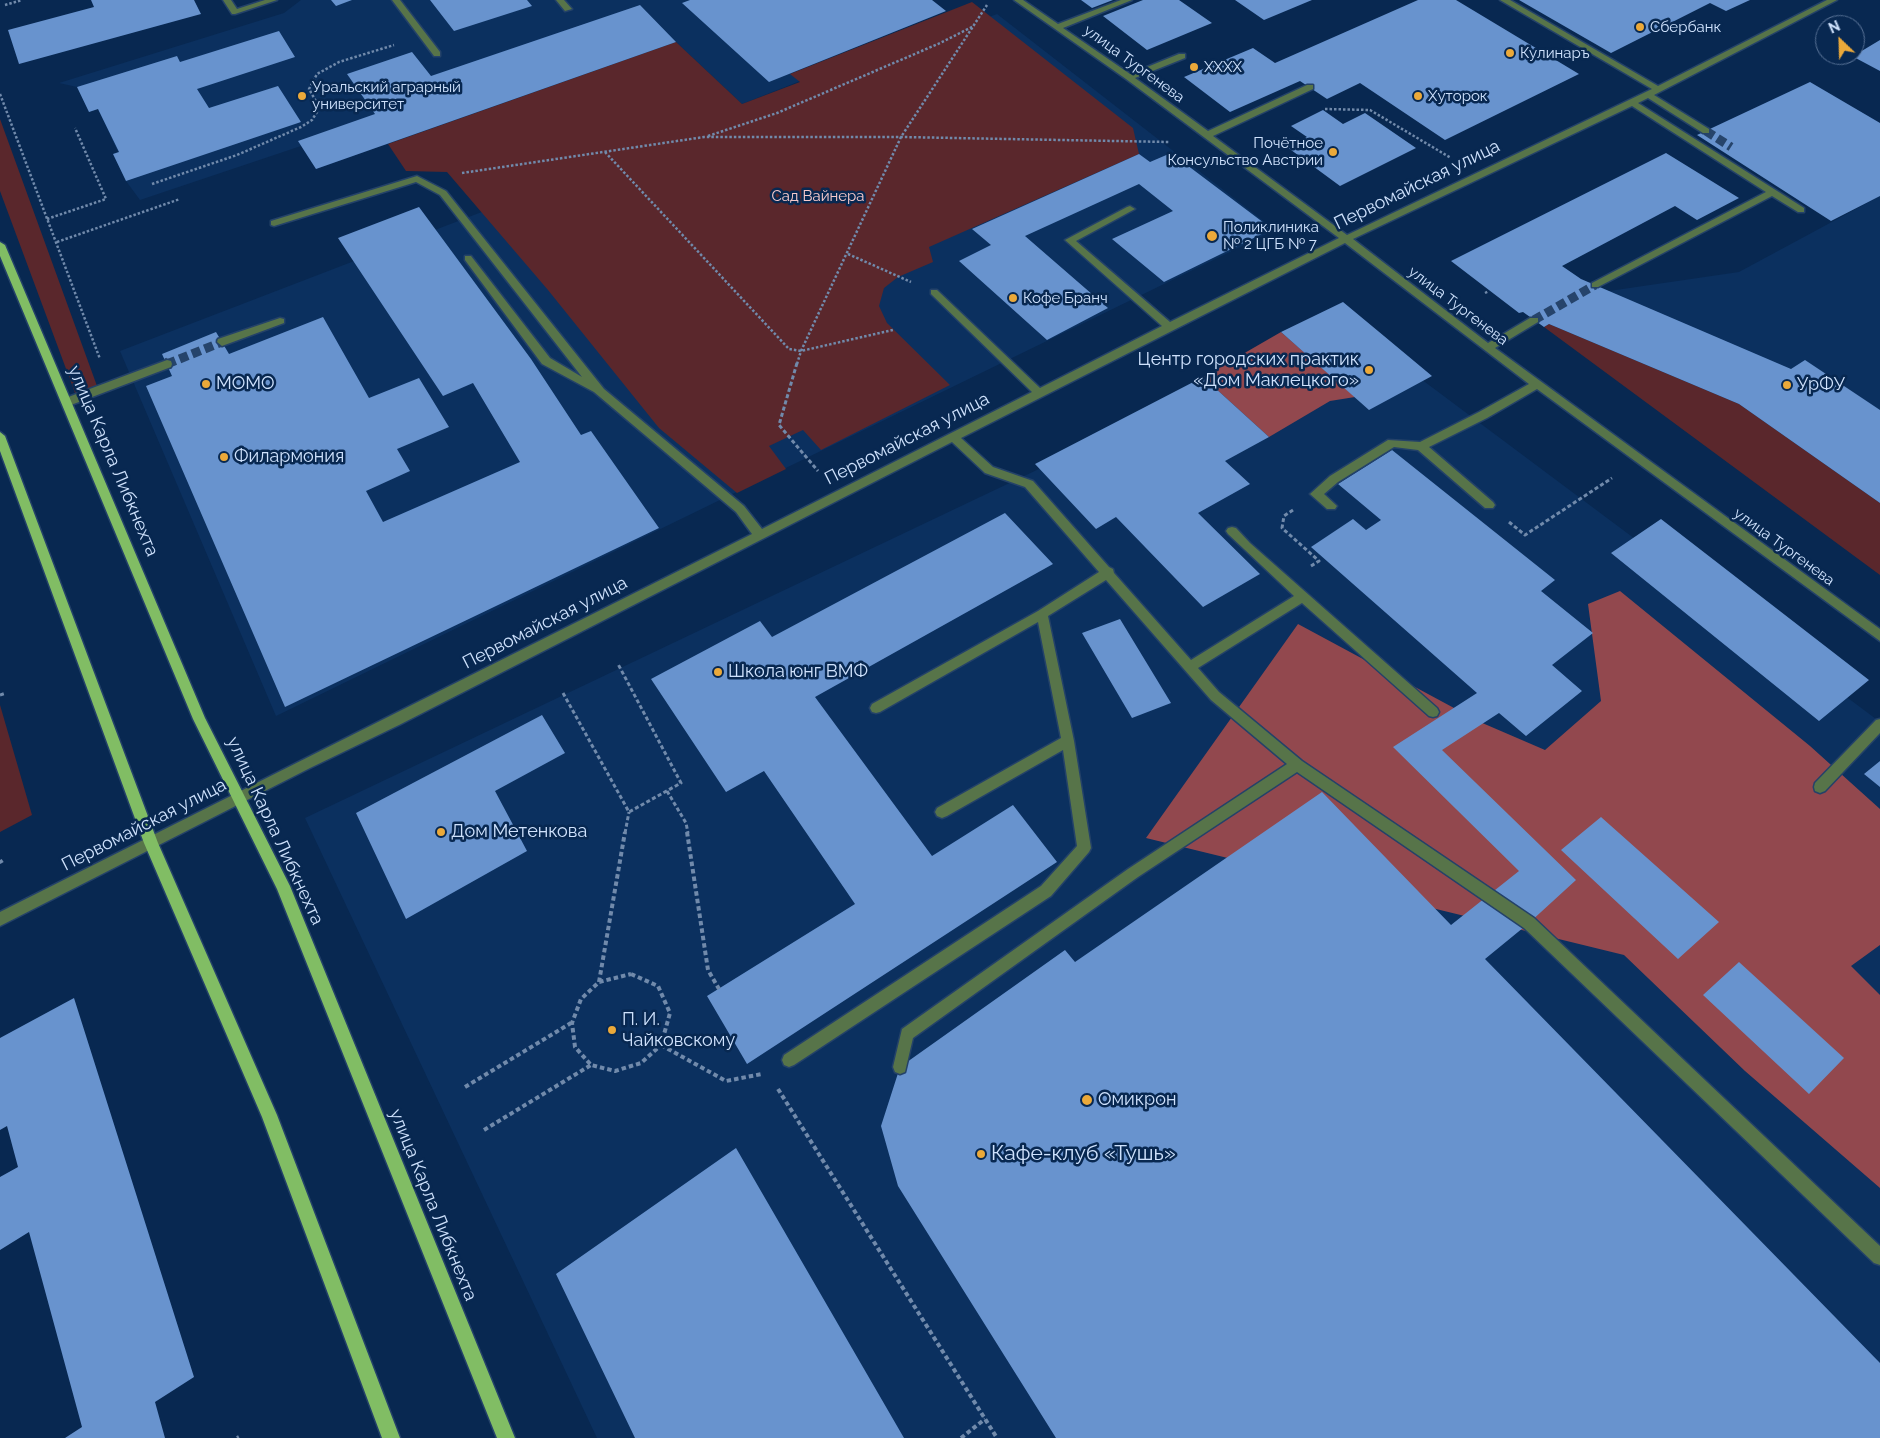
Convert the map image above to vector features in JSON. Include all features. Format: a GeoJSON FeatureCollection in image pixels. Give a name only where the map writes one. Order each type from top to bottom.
{"type":"FeatureCollection","features":[{"type":"Feature","properties":{"kind":"main road","name":"улица Карла Либкнехта"},"geometry":{"type":"LineString","coordinates":[[0,245],[199,719],[240,797],[283,886],[506,1438]]}},
{"type":"Feature","properties":{"kind":"main road"},"geometry":{"type":"LineString","coordinates":[[0,436],[151,844],[269,1115],[391,1438]]}},
{"type":"Feature","properties":{"kind":"street"},"geometry":{"type":"LineString","coordinates":[[227,0],[235,12],[274,0]]}},
{"type":"Feature","properties":{"kind":"street"},"geometry":{"type":"LineString","coordinates":[[396,0],[437,54]]}},
{"type":"Feature","properties":{"kind":"street"},"geometry":{"type":"LineString","coordinates":[[560,0],[568,9]]}},
{"type":"Feature","properties":{"kind":"street","name":"улица Тургенева"},"geometry":{"type":"LineString","coordinates":[[1018,0],[1129,77],[1488,348],[1880,636]]}},
{"type":"Feature","properties":{"kind":"street"},"geometry":{"type":"LineString","coordinates":[[1057,28],[1128,0]]}},
{"type":"Feature","properties":{"kind":"street"},"geometry":{"type":"LineString","coordinates":[[1504,0],[1659,90]]}},
{"type":"Feature","properties":{"kind":"street","name":"Первомайская улица"},"geometry":{"type":"LineString","coordinates":[[0,919],[151,844],[240,797],[395,721],[759,534],[1169,327],[1346,239],[1648,96],[1833,0]]}},
{"type":"Feature","properties":{"kind":"street"},"geometry":{"type":"LineString","coordinates":[[1129,77],[1182,56]]}},
{"type":"Feature","properties":{"kind":"street"},"geometry":{"type":"LineString","coordinates":[[1207,135],[1310,87]]}},
{"type":"Feature","properties":{"kind":"street"},"geometry":{"type":"LineString","coordinates":[[1648,96],[1706,131]]}},
{"type":"Feature","properties":{"kind":"street"},"geometry":{"type":"LineString","coordinates":[[1632,103],[1801,210]]}},
{"type":"Feature","properties":{"kind":"street"},"geometry":{"type":"LineString","coordinates":[[274,222],[417,179],[443,193],[600,392]]}},
{"type":"Feature","properties":{"kind":"street"},"geometry":{"type":"LineString","coordinates":[[1594,285],[1772,192]]}},
{"type":"Feature","properties":{"kind":"street"},"geometry":{"type":"LineString","coordinates":[[1130,209],[1070,240],[1169,327]]}},
{"type":"Feature","properties":{"kind":"street"},"geometry":{"type":"LineString","coordinates":[[468,258],[546,362],[600,392],[740,510],[759,534]]}},
{"type":"Feature","properties":{"kind":"street"},"geometry":{"type":"LineString","coordinates":[[934,292],[1020,372],[1039,393]]}},
{"type":"Feature","properties":{"kind":"street"},"geometry":{"type":"LineString","coordinates":[[1488,348],[1534,320]]}},
{"type":"Feature","properties":{"kind":"street"},"geometry":{"type":"LineString","coordinates":[[222,342],[280,321]]}},
{"type":"Feature","properties":{"kind":"street"},"geometry":{"type":"LineString","coordinates":[[67,402],[167,364]]}},
{"type":"Feature","properties":{"kind":"street"},"geometry":{"type":"LineString","coordinates":[[1331,506],[1316,494],[1334,479],[1392,443],[1421,446],[1483,416],[1537,384]]}},
{"type":"Feature","properties":{"kind":"street"},"geometry":{"type":"LineString","coordinates":[[953,437],[989,470],[1029,484],[1215,696],[1297,765],[1529,923],[1880,1257]]}},
{"type":"Feature","properties":{"kind":"street"},"geometry":{"type":"LineString","coordinates":[[1421,446],[1488,505]]}},
{"type":"Feature","properties":{"kind":"street"},"geometry":{"type":"LineString","coordinates":[[1232,531],[1246,546],[1433,712]]}},
{"type":"Feature","properties":{"kind":"street"},"geometry":{"type":"LineString","coordinates":[[876,708],[1042,614],[1108,572]]}},
{"type":"Feature","properties":{"kind":"street"},"geometry":{"type":"LineString","coordinates":[[1189,666],[1303,596]]}},
{"type":"Feature","properties":{"kind":"street"},"geometry":{"type":"LineString","coordinates":[[789,1060],[1046,891],[1084,848],[1068,741],[1042,614]]}},
{"type":"Feature","properties":{"kind":"street"},"geometry":{"type":"LineString","coordinates":[[1820,787],[1880,724]]}},
{"type":"Feature","properties":{"kind":"street"},"geometry":{"type":"LineString","coordinates":[[942,812],[1068,741]]}},
{"type":"Feature","properties":{"kind":"street"},"geometry":{"type":"LineString","coordinates":[[900,1067],[907,1034],[1133,873],[1297,765]]}},
{"type":"Feature","properties":{"kind":"path"},"geometry":{"type":"LineString","coordinates":[[5,5],[22,0]]}},
{"type":"Feature","properties":{"kind":"path"},"geometry":{"type":"LineString","coordinates":[[818,471],[779,425],[801,351],[901,138],[975,26],[986,5]]}},
{"type":"Feature","properties":{"kind":"path"},"geometry":{"type":"LineString","coordinates":[[704,138],[777,112],[938,44],[975,26]]}},
{"type":"Feature","properties":{"kind":"path"},"geometry":{"type":"LineString","coordinates":[[152,184],[237,155],[301,127],[312,120],[317,112],[317,103],[309,89],[317,74],[339,62],[423,35]]}},
{"type":"Feature","properties":{"kind":"path"},"geometry":{"type":"LineString","coordinates":[[0,94],[102,365]]}},
{"type":"Feature","properties":{"kind":"path"},"geometry":{"type":"LineString","coordinates":[[1272,105],[1370,110],[1458,162]]}},
{"type":"Feature","properties":{"kind":"path"},"geometry":{"type":"LineString","coordinates":[[47,219],[106,199],[75,128]]}},
{"type":"Feature","properties":{"kind":"path"},"geometry":{"type":"LineString","coordinates":[[417,179],[704,138],[901,138],[1169,142]]}},
{"type":"Feature","properties":{"kind":"path"},"geometry":{"type":"LineString","coordinates":[[604,152],[789,349],[801,351],[893,330]]}},
{"type":"Feature","properties":{"kind":"path"},"geometry":{"type":"LineString","coordinates":[[57,242],[180,199]]}},
{"type":"Feature","properties":{"kind":"path"},"geometry":{"type":"LineString","coordinates":[[848,254],[934,292]]}},
{"type":"Feature","properties":{"kind":"path"},"geometry":{"type":"LineString","coordinates":[[1485,293],[1490,290]]}},
{"type":"Feature","properties":{"kind":"path"},"geometry":{"type":"LineString","coordinates":[[1525,535],[1612,478]]}},
{"type":"Feature","properties":{"kind":"path"},"geometry":{"type":"LineString","coordinates":[[1282,528],[1319,561]]}},
{"type":"Feature","properties":{"kind":"path"},"geometry":{"type":"LineString","coordinates":[[618,664],[681,783],[630,812]]}},
{"type":"Feature","properties":{"kind":"path"},"geometry":{"type":"LineString","coordinates":[[0,695],[6,693]]}},
{"type":"Feature","properties":{"kind":"path"},"geometry":{"type":"LineString","coordinates":[[563,693],[630,812],[600,982]]}},
{"type":"Feature","properties":{"kind":"path"},"geometry":{"type":"LineString","coordinates":[[667,791],[686,823],[708,970],[719,989]]}},
{"type":"Feature","properties":{"kind":"path"},"geometry":{"type":"LineString","coordinates":[[631,974],[658,986],[670,1013],[660,1045],[641,1063],[615,1070],[591,1065],[575,1047],[572,1023],[581,999],[600,982],[631,974]]}},
{"type":"Feature","properties":{"kind":"path"},"geometry":{"type":"LineString","coordinates":[[465,1087],[572,1023]]}},
{"type":"Feature","properties":{"kind":"path"},"geometry":{"type":"LineString","coordinates":[[660,1045],[726,1081],[768,1073]]}},
{"type":"Feature","properties":{"kind":"path"},"geometry":{"type":"LineString","coordinates":[[484,1130],[591,1065]]}},
{"type":"Feature","properties":{"kind":"path"},"geometry":{"type":"LineString","coordinates":[[774,1082],[997,1438]]}},
{"type":"Feature","properties":{"kind":"path"},"geometry":{"type":"LineString","coordinates":[[961,1438],[985,1420]]}},
{"type":"Feature","properties":{"kind":"shaded area","name":"Уральский аграрный университет"},"geometry":{"type":"Polygon","coordinates":[[[301,0],[932,0],[946,11],[791,73],[800,81],[742,104],[676,42],[316,169],[301,146],[140,200],[126,181],[113,154],[118,152],[98,109],[89,112],[77,87],[59,83],[284,13],[301,0]]]}},
{"type":"Feature","properties":{"kind":"shaded area"},"geometry":{"type":"Polygon","coordinates":[[[997,14],[1275,230],[276,716],[120,351],[997,14]]]}},
{"type":"Feature","properties":{"kind":"shaded area","name":"УрФУ"},"geometry":{"type":"Polygon","coordinates":[[[1880,196],[1880,503],[1739,404],[1549,324],[1609,291],[1739,272],[1880,196]]]}},
{"type":"Feature","properties":{"kind":"shaded area"},"geometry":{"type":"Polygon","coordinates":[[[1346,323],[1880,722],[1880,1438],[597,1438],[305,818],[1346,323]]]}},
{"type":"Feature","properties":{"kind":"shaded area"},"geometry":{"type":"Polygon","coordinates":[[[1281,332],[1355,397],[1330,401],[1269,437],[1203,377],[1281,332]]]}},
{"type":"Feature","properties":{"kind":"shaded area"},"geometry":{"type":"Polygon","coordinates":[[[1620,591],[1810,746],[1880,809],[1880,945],[1851,966],[1880,995],[1880,1188],[1745,1071],[1624,955],[1146,838],[1298,624],[1480,722],[1545,750],[1601,701],[1588,604],[1620,591]]]}},
{"type":"Feature","properties":{"kind":"green space","name":"Сад Вайнера"},"geometry":{"type":"Polygon","coordinates":[[[972,2],[1133,128],[1139,154],[929,247],[933,262],[898,277],[884,288],[879,306],[887,323],[950,385],[821,450],[803,430],[769,446],[786,469],[737,493],[659,428],[548,290],[447,172],[406,171],[388,144],[676,42],[742,104],[800,82],[790,74],[972,2]]]}},
{"type":"Feature","properties":{"kind":"green space"},"geometry":{"type":"Polygon","coordinates":[[[0,119],[97,386],[75,393],[0,191],[0,119]]]}},
{"type":"Feature","properties":{"kind":"green space"},"geometry":{"type":"Polygon","coordinates":[[[1549,324],[1739,404],[1880,503],[1880,575],[1544,327],[1549,324]]]}},
{"type":"Feature","properties":{"kind":"green space"},"geometry":{"type":"Polygon","coordinates":[[[0,705],[32,815],[0,832],[0,705]]]}},
{"type":"Feature","properties":{"kind":"building"},"geometry":{"type":"Polygon","coordinates":[[[91,0],[194,0],[201,14],[19,64],[8,30],[94,7],[91,0]]]}},
{"type":"Feature","properties":{"kind":"building"},"geometry":{"type":"Polygon","coordinates":[[[331,0],[352,0],[336,6],[331,0]]]}},
{"type":"Feature","properties":{"kind":"building"},"geometry":{"type":"Polygon","coordinates":[[[430,0],[527,0],[532,6],[454,31],[430,0]]]}},
{"type":"Feature","properties":{"kind":"building"},"geometry":{"type":"Polygon","coordinates":[[[690,0],[932,0],[946,11],[769,82],[682,3],[690,0]]]}},
{"type":"Feature","properties":{"kind":"building"},"geometry":{"type":"Polygon","coordinates":[[[1081,0],[1113,0],[1092,8],[1081,0]]]}},
{"type":"Feature","properties":{"kind":"building"},"geometry":{"type":"Polygon","coordinates":[[[1143,0],[1179,0],[1212,23],[1147,50],[1103,16],[1143,0]]]}},
{"type":"Feature","properties":{"kind":"building"},"geometry":{"type":"Polygon","coordinates":[[[1235,0],[1312,0],[1264,20],[1235,0]]]}},
{"type":"Feature","properties":{"kind":"building"},"geometry":{"type":"Polygon","coordinates":[[[1418,0],[1456,0],[1579,74],[1445,140],[1360,83],[1327,99],[1300,81],[1230,112],[1184,77],[1253,48],[1275,63],[1418,0]]]}},
{"type":"Feature","properties":{"kind":"building"},"geometry":{"type":"Polygon","coordinates":[[[1519,0],[1750,0],[1726,11],[1710,3],[1611,53],[1519,0]]]}},
{"type":"Feature","properties":{"kind":"building"},"geometry":{"type":"Polygon","coordinates":[[[640,5],[676,42],[316,169],[298,141],[375,114],[347,74],[412,52],[431,76],[640,5]]]}},
{"type":"Feature","properties":{"kind":"building"},"geometry":{"type":"Polygon","coordinates":[[[279,31],[295,57],[197,89],[209,108],[278,86],[301,122],[126,181],[113,154],[119,152],[98,109],[89,112],[77,87],[177,56],[180,62],[279,31]]]}},
{"type":"Feature","properties":{"kind":"building"},"geometry":{"type":"Polygon","coordinates":[[[1880,40],[1880,71],[1865,63],[1865,49],[1880,40]]]}},
{"type":"Feature","properties":{"kind":"building"},"geometry":{"type":"Polygon","coordinates":[[[1810,82],[1880,123],[1880,196],[1831,221],[1697,135],[1810,82]]]}},
{"type":"Feature","properties":{"kind":"building"},"geometry":{"type":"Polygon","coordinates":[[[1323,110],[1343,124],[1365,113],[1416,148],[1340,186],[1287,147],[1307,137],[1291,126],[1323,110]]]}},
{"type":"Feature","properties":{"kind":"building"},"geometry":{"type":"Polygon","coordinates":[[[1171,153],[1272,229],[1164,282],[1112,239],[1173,211],[1139,184],[1025,236],[1108,308],[1047,340],[959,261],[991,245],[972,229],[1139,154],[1150,162],[1171,153]]]}},
{"type":"Feature","properties":{"kind":"building"},"geometry":{"type":"Polygon","coordinates":[[[1666,153],[1739,198],[1697,220],[1675,206],[1562,266],[1581,279],[1791,369],[1805,360],[1880,410],[1880,503],[1739,404],[1549,324],[1544,327],[1523,312],[1519,313],[1451,261],[1666,153]]]}},
{"type":"Feature","properties":{"kind":"building"},"geometry":{"type":"Polygon","coordinates":[[[419,207],[531,359],[581,435],[591,431],[659,528],[285,707],[146,386],[172,376],[162,354],[216,332],[229,354],[323,317],[369,398],[419,378],[449,427],[397,449],[410,471],[366,491],[383,522],[520,462],[473,383],[443,396],[338,238],[419,207]]]}},
{"type":"Feature","properties":{"kind":"building"},"geometry":{"type":"Polygon","coordinates":[[[1343,302],[1432,376],[1369,410],[1281,332],[1343,302]]]}},
{"type":"Feature","properties":{"kind":"building"},"geometry":{"type":"Polygon","coordinates":[[[1203,377],[1269,437],[1225,461],[1250,484],[1198,513],[1260,574],[1203,607],[1116,517],[1096,529],[1035,464],[1203,377]]]}},
{"type":"Feature","properties":{"kind":"building"},"geometry":{"type":"Polygon","coordinates":[[[1392,450],[1555,580],[1541,591],[1593,633],[1552,665],[1582,691],[1526,736],[1499,713],[1442,750],[1576,880],[1529,923],[1485,959],[1880,1363],[1880,1438],[1056,1438],[898,1186],[881,1126],[900,1067],[1065,950],[1075,962],[1322,792],[1451,925],[1519,871],[1393,747],[1477,693],[1311,547],[1353,519],[1366,530],[1381,520],[1338,484],[1392,450]]]}},
{"type":"Feature","properties":{"kind":"building"},"geometry":{"type":"Polygon","coordinates":[[[1005,513],[1053,564],[815,697],[932,856],[1013,805],[1057,862],[747,1064],[707,996],[855,904],[764,771],[726,792],[651,679],[760,621],[772,637],[1005,513]]]}},
{"type":"Feature","properties":{"kind":"building"},"geometry":{"type":"Polygon","coordinates":[[[1661,519],[1869,680],[1819,721],[1611,553],[1661,519]]]}},
{"type":"Feature","properties":{"kind":"building"},"geometry":{"type":"Polygon","coordinates":[[[1120,619],[1171,703],[1132,718],[1082,633],[1120,619]]]}},
{"type":"Feature","properties":{"kind":"building","name":"Дом Метенкова"},"geometry":{"type":"Polygon","coordinates":[[[542,715],[565,753],[495,791],[527,851],[406,919],[356,813],[542,715]]]}},
{"type":"Feature","properties":{"kind":"building"},"geometry":{"type":"Polygon","coordinates":[[[1880,761],[1880,787],[1864,774],[1880,761]]]}},
{"type":"Feature","properties":{"kind":"building"},"geometry":{"type":"Polygon","coordinates":[[[1601,817],[1719,922],[1678,959],[1561,850],[1601,817]]]}},
{"type":"Feature","properties":{"kind":"building"},"geometry":{"type":"Polygon","coordinates":[[[1739,962],[1844,1058],[1809,1094],[1703,995],[1739,962]]]}},
{"type":"Feature","properties":{"kind":"building"},"geometry":{"type":"Polygon","coordinates":[[[74,998],[194,1377],[155,1402],[165,1438],[65,1438],[82,1427],[29,1232],[0,1250],[0,1177],[18,1167],[7,1126],[0,1130],[0,1038],[74,998]]]}},
{"type":"Feature","properties":{"kind":"building"},"geometry":{"type":"Polygon","coordinates":[[[736,1148],[904,1438],[635,1438],[556,1274],[736,1148]]]}},
{"type":"Feature","properties":{"kind":"tunnel"},"geometry":{"type":"LineString","coordinates":[[1706,131],[1731,147]]}},
{"type":"Feature","properties":{"kind":"tunnel"},"geometry":{"type":"LineString","coordinates":[[1534,320],[1595,285]]}},
{"type":"Feature","properties":{"kind":"tunnel"},"geometry":{"type":"LineString","coordinates":[[169,363],[167,364],[222,342]]}},
{"type":"Feature","properties":{"kind":"place","name":"Сбербанк"},"geometry":{"type":"Point","coordinates":[1640,27]}},
{"type":"Feature","properties":{"kind":"place","name":"Кулинаръ"},"geometry":{"type":"Point","coordinates":[1510,53]}},
{"type":"Feature","properties":{"kind":"place","name":"XXXX"},"geometry":{"type":"Point","coordinates":[1194,67]}},
{"type":"Feature","properties":{"kind":"place","name":"Уральский аграрный университет"},"geometry":{"type":"Point","coordinates":[302,96]}},
{"type":"Feature","properties":{"kind":"place","name":"Хуторок"},"geometry":{"type":"Point","coordinates":[1418,96]}},
{"type":"Feature","properties":{"kind":"place","name":"Почётное Консульство Австрии"},"geometry":{"type":"Point","coordinates":[1333,152]}},
{"type":"Feature","properties":{"kind":"place","name":"Поликлиника № 2 ЦГБ № 7"},"geometry":{"type":"Point","coordinates":[1212,236]}},
{"type":"Feature","properties":{"kind":"place","name":"Кофе Бранч"},"geometry":{"type":"Point","coordinates":[1013,298]}},
{"type":"Feature","properties":{"kind":"place","name":"Центр городских практик «Дом Маклецкого»"},"geometry":{"type":"Point","coordinates":[1369,370]}},
{"type":"Feature","properties":{"kind":"place","name":"MOMO"},"geometry":{"type":"Point","coordinates":[206,384]}},
{"type":"Feature","properties":{"kind":"place","name":"УрФУ"},"geometry":{"type":"Point","coordinates":[1787,385]}},
{"type":"Feature","properties":{"kind":"place","name":"Филармония"},"geometry":{"type":"Point","coordinates":[224,457]}},
{"type":"Feature","properties":{"kind":"place","name":"Школа юнг ВМФ"},"geometry":{"type":"Point","coordinates":[718,672]}},
{"type":"Feature","properties":{"kind":"place","name":"Дом Метенкова"},"geometry":{"type":"Point","coordinates":[441,832]}},
{"type":"Feature","properties":{"kind":"place","name":"П. И. Чайковскому"},"geometry":{"type":"Point","coordinates":[612,1030]}},
{"type":"Feature","properties":{"kind":"place","name":"Омикрон"},"geometry":{"type":"Point","coordinates":[1087,1100]}},
{"type":"Feature","properties":{"kind":"place","name":"Кафе-клуб «Тушь»"},"geometry":{"type":"Point","coordinates":[981,1154]}}]}
